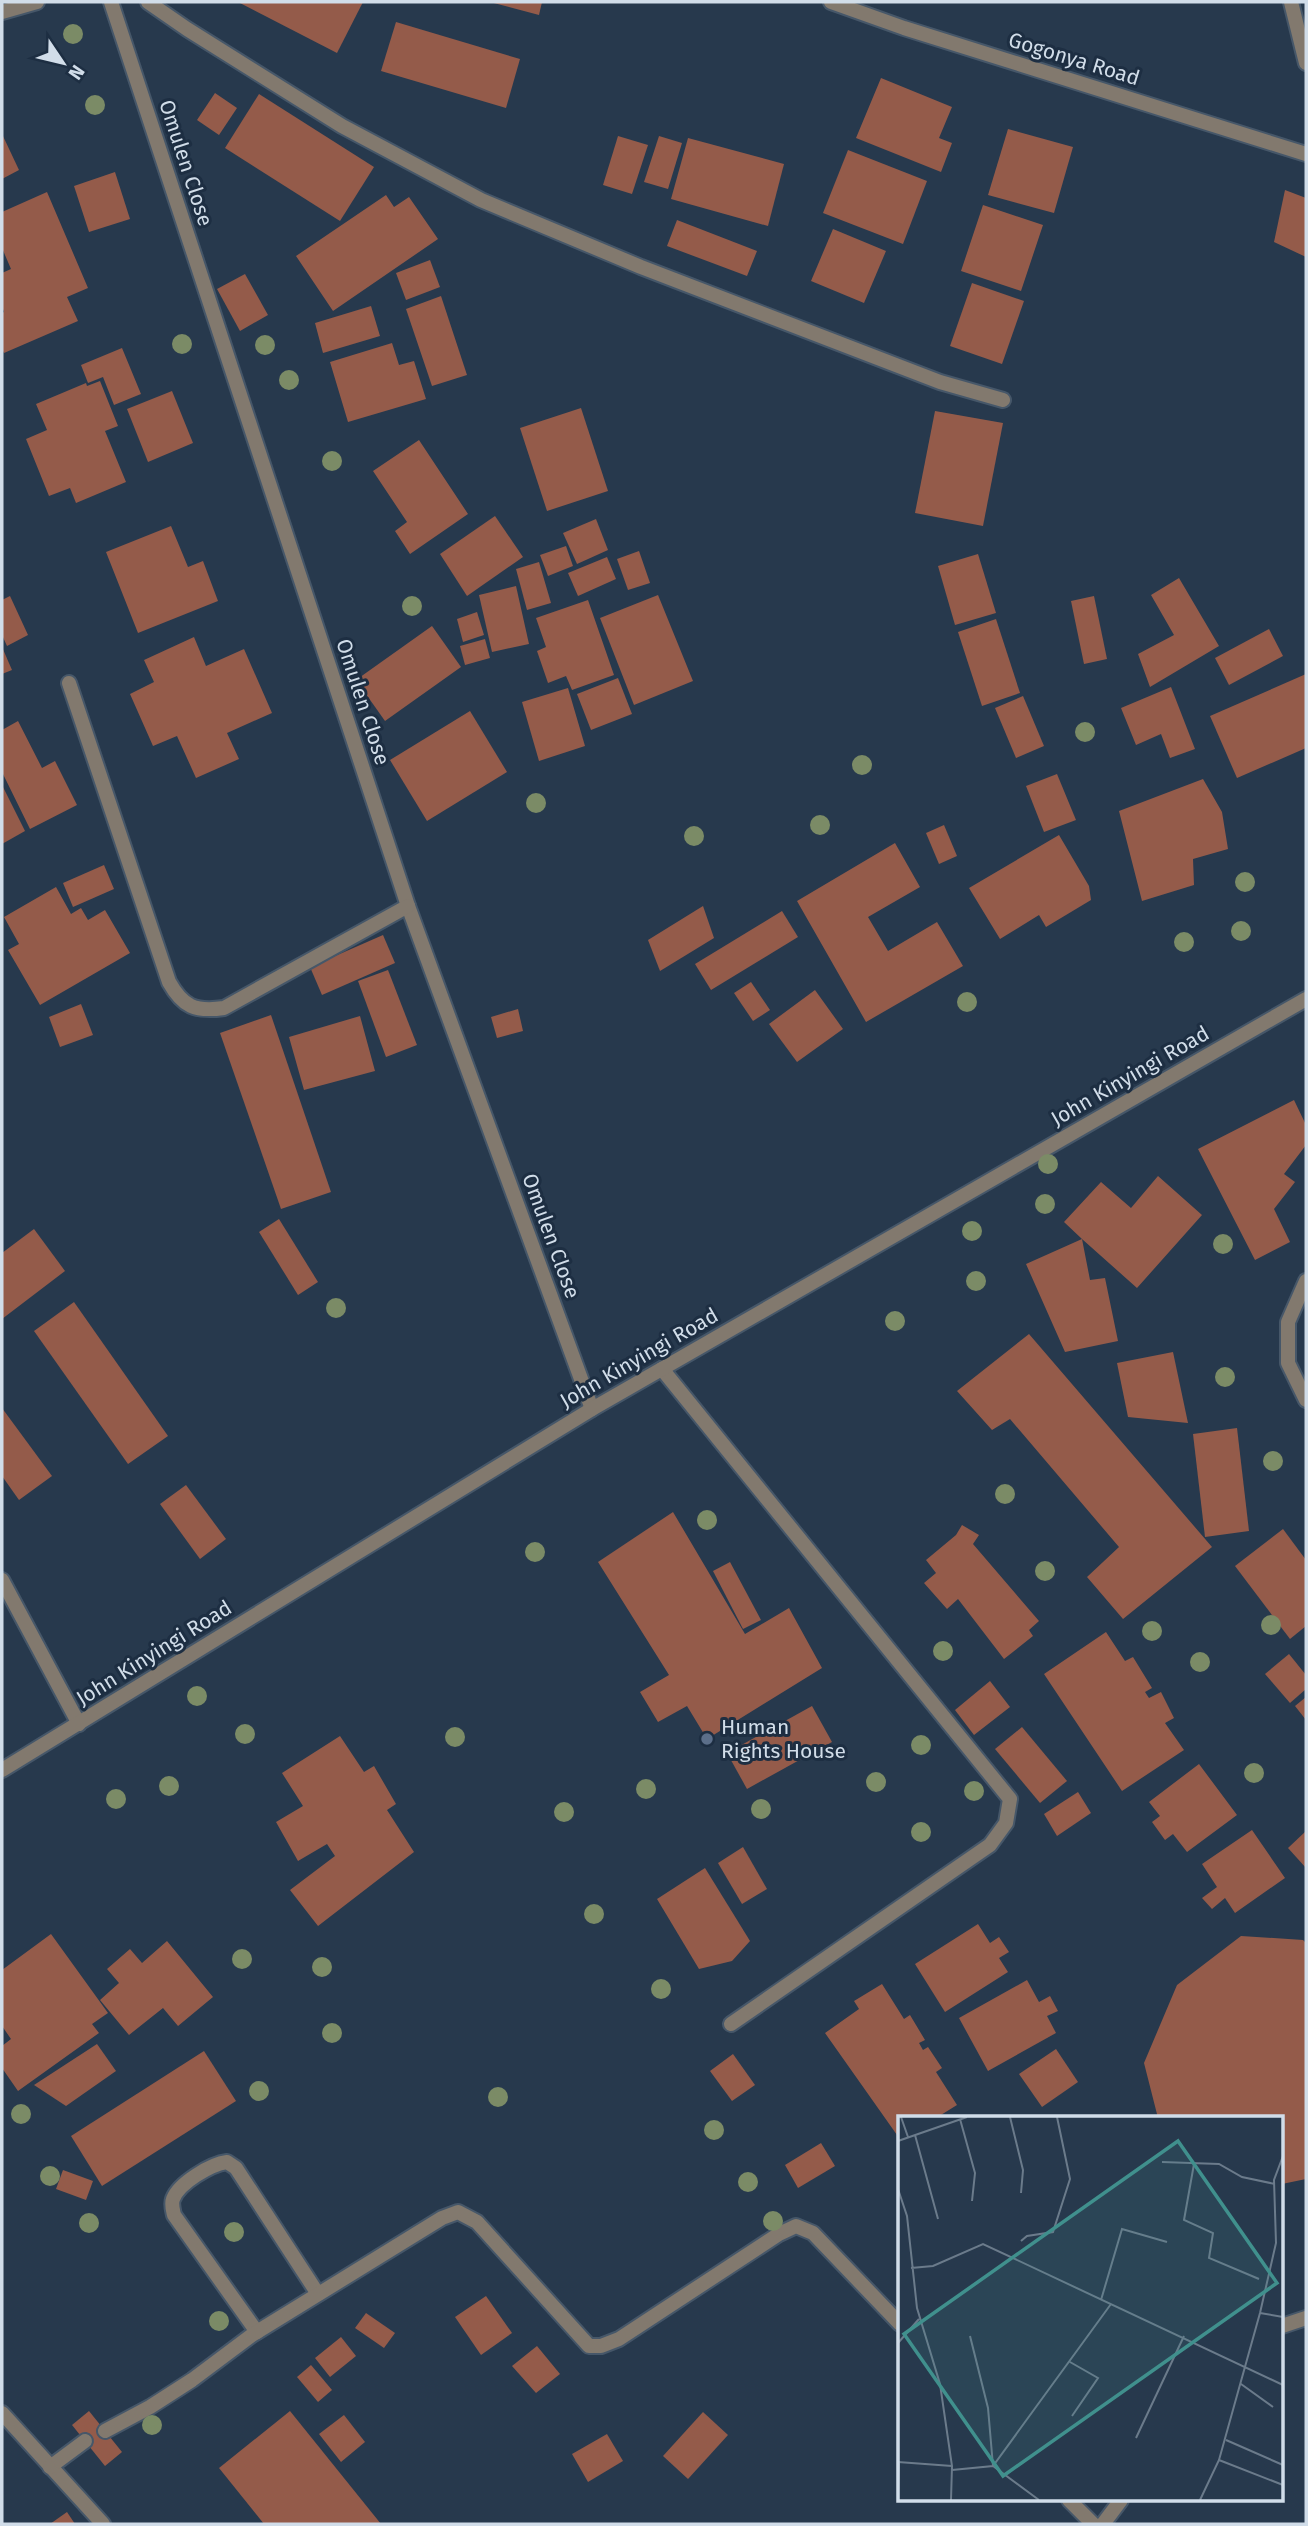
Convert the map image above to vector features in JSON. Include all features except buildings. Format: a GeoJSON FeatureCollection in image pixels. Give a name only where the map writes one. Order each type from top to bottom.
{"type":"FeatureCollection","features":[{"type":"Feature","properties":{"kind":"street"},"geometry":{"type":"LineString","coordinates":[[2,12],[37,2]]}},
{"type":"Feature","properties":{"kind":"street","name":"Omulen Close"},"geometry":{"type":"LineString","coordinates":[[111,2],[408,906],[592,1409]]}},
{"type":"Feature","properties":{"kind":"street"},"geometry":{"type":"LineString","coordinates":[[148,2],[342,126],[481,200],[641,267],[927,377],[1003,400]]}},
{"type":"Feature","properties":{"kind":"street","name":"Gogonya Road"},"geometry":{"type":"LineString","coordinates":[[831,2],[1306,154]]}},
{"type":"Feature","properties":{"kind":"street"},"geometry":{"type":"LineString","coordinates":[[1291,2],[1306,63]]}},
{"type":"Feature","properties":{"kind":"street"},"geometry":{"type":"LineString","coordinates":[[69,684],[169,982],[177,996],[190,1006],[205,1011],[224,1008],[408,906]]}},
{"type":"Feature","properties":{"kind":"street","name":"John Kinyingi Road"},"geometry":{"type":"LineString","coordinates":[[2,1770],[592,1409],[1306,999]]}},
{"type":"Feature","properties":{"kind":"street"},"geometry":{"type":"LineString","coordinates":[[1306,1281],[1288,1322],[1288,1363],[1306,1401]]}},
{"type":"Feature","properties":{"kind":"street"},"geometry":{"type":"LineString","coordinates":[[662,1368],[1010,1799],[1006,1823],[990,1845],[731,2024]]}},
{"type":"Feature","properties":{"kind":"street"},"geometry":{"type":"LineString","coordinates":[[2,1580],[79,1724]]}},
{"type":"Feature","properties":{"kind":"street"},"geometry":{"type":"LineString","coordinates":[[257,2332],[174,2215],[172,2201],[179,2188],[215,2164],[227,2162],[236,2168],[318,2294]]}},
{"type":"Feature","properties":{"kind":"street"},"geometry":{"type":"LineString","coordinates":[[105,2431],[192,2380],[257,2332],[318,2294],[442,2218],[458,2212],[477,2222],[589,2346],[601,2346],[619,2339],[779,2234],[796,2226],[813,2233],[898,2322]]}},
{"type":"Feature","properties":{"kind":"street"},"geometry":{"type":"LineString","coordinates":[[1284,2325],[1306,2318]]}},
{"type":"Feature","properties":{"kind":"street"},"geometry":{"type":"LineString","coordinates":[[2,2413],[103,2524]]}},
{"type":"Feature","properties":{"kind":"street"},"geometry":{"type":"LineString","coordinates":[[50,2467],[85,2441]]}},
{"type":"Feature","properties":{"kind":"street"},"geometry":{"type":"LineString","coordinates":[[1071,2502],[1093,2524]]}},
{"type":"Feature","properties":{"kind":"street"},"geometry":{"type":"LineString","coordinates":[[1103,2524],[1120,2502]]}},
{"type":"Feature","properties":{"kind":"place","name":"Human Rights House"},"geometry":{"type":"Point","coordinates":[707,1739]}}]}
